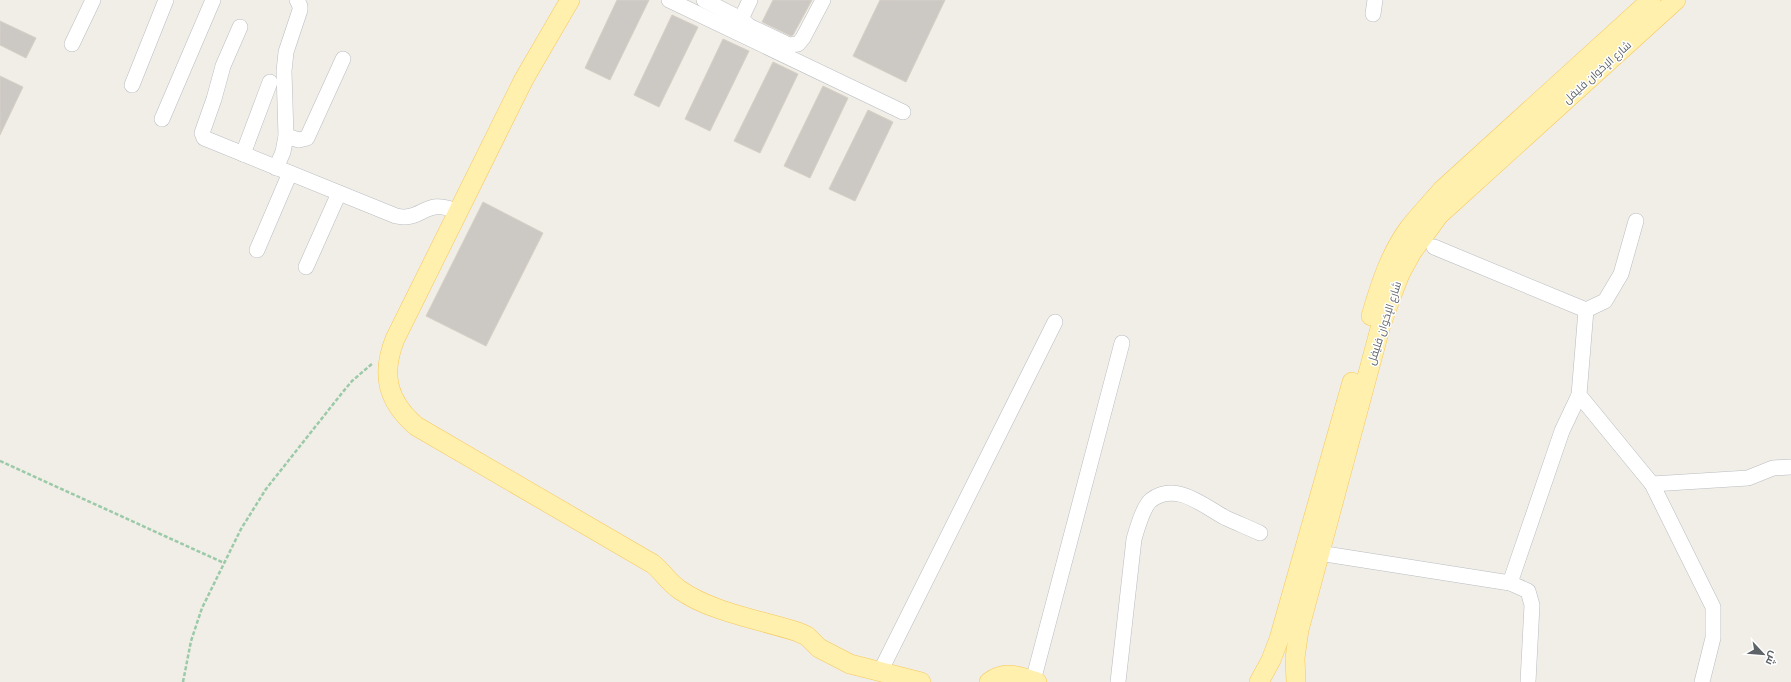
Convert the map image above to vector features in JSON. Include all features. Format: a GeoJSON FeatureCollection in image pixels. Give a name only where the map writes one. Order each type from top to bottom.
{"type":"FeatureCollection","features":[{"type":"Feature","properties":{"kind":"main road"},"geometry":{"type":"LineString","coordinates":[[570,0],[524,79],[390,352],[387,366],[388,380],[391,393],[397,406],[405,417],[416,426],[646,559],[660,570],[674,586],[688,595],[730,612],[798,632],[807,636],[819,648],[859,667],[921,682]]}},
{"type":"Feature","properties":{"kind":"main road","name":"شارع الإخوان فليفل"},"geometry":{"type":"LineString","coordinates":[[1434,210],[1442,190],[1651,0]]}},
{"type":"Feature","properties":{"kind":"main road","name":"شارع الإخوان فليفل"},"geometry":{"type":"LineString","coordinates":[[1295,682],[1295,658],[1298,630],[1319,553],[1337,461],[1384,277],[1401,240],[1410,228],[1434,210],[1676,0]]}},
{"type":"Feature","properties":{"kind":"main road","name":"شارع الإخوان فليفل"},"geometry":{"type":"LineString","coordinates":[[1262,676],[1279,639],[1337,461]]}},
{"type":"Feature","properties":{"kind":"main road"},"geometry":{"type":"LineString","coordinates":[[1262,676],[1282,673],[1295,682]]}},
{"type":"Feature","properties":{"kind":"main road"},"geometry":{"type":"LineString","coordinates":[[989,682],[1006,674],[1035,681]]}},
{"type":"Feature","properties":{"kind":"street"},"geometry":{"type":"LineString","coordinates":[[72,44],[93,0]]}},
{"type":"Feature","properties":{"kind":"street"},"geometry":{"type":"LineString","coordinates":[[132,85],[166,0]]}},
{"type":"Feature","properties":{"kind":"street"},"geometry":{"type":"LineString","coordinates":[[162,119],[213,0]]}},
{"type":"Feature","properties":{"kind":"street"},"geometry":{"type":"LineString","coordinates":[[257,250],[283,171],[282,152],[286,136],[285,61],[288,43],[300,10],[297,0]]}},
{"type":"Feature","properties":{"kind":"street"},"geometry":{"type":"LineString","coordinates":[[669,0],[903,112]]}},
{"type":"Feature","properties":{"kind":"street"},"geometry":{"type":"LineString","coordinates":[[704,0],[741,19],[749,26],[788,45],[798,44],[804,38],[822,0]]}},
{"type":"Feature","properties":{"kind":"street"},"geometry":{"type":"LineString","coordinates":[[741,19],[750,0]]}},
{"type":"Feature","properties":{"kind":"street"},"geometry":{"type":"LineString","coordinates":[[240,27],[223,66],[202,136],[207,140],[339,194],[403,218],[415,216],[425,209],[433,207],[446,207],[458,212]]}},
{"type":"Feature","properties":{"kind":"street"},"geometry":{"type":"LineString","coordinates":[[286,136],[299,140],[307,138],[343,59]]}},
{"type":"Feature","properties":{"kind":"street"},"geometry":{"type":"LineString","coordinates":[[243,154],[270,82]]}},
{"type":"Feature","properties":{"kind":"street"},"geometry":{"type":"LineString","coordinates":[[306,267],[339,194]]}},
{"type":"Feature","properties":{"kind":"street"},"geometry":{"type":"LineString","coordinates":[[1434,247],[1586,310],[1605,301],[1621,274],[1636,221]]}},
{"type":"Feature","properties":{"kind":"street"},"geometry":{"type":"LineString","coordinates":[[1510,583],[1562,431],[1579,395],[1586,310]]}},
{"type":"Feature","properties":{"kind":"street"},"geometry":{"type":"LineString","coordinates":[[880,672],[1055,322]]}},
{"type":"Feature","properties":{"kind":"street"},"geometry":{"type":"LineString","coordinates":[[1035,681],[1122,343]]}},
{"type":"Feature","properties":{"kind":"street"},"geometry":{"type":"LineString","coordinates":[[1579,395],[1652,484],[1713,607],[1713,638],[1702,682]]}},
{"type":"Feature","properties":{"kind":"street"},"geometry":{"type":"LineString","coordinates":[[1652,484],[1748,478],[1773,468],[1791,467]]}},
{"type":"Feature","properties":{"kind":"street"},"geometry":{"type":"LineString","coordinates":[[1118,682],[1134,539],[1141,517],[1150,501],[1168,492],[1185,494],[1226,518],[1260,533]]}},
{"type":"Feature","properties":{"kind":"street"},"geometry":{"type":"LineString","coordinates":[[1319,553],[1510,583],[1528,591],[1532,605],[1528,682]]}},
{"type":"Feature","properties":{"kind":"path"},"geometry":{"type":"LineString","coordinates":[[183,682],[196,623],[208,593],[253,509],[276,477],[352,382],[376,361],[390,352]]}},
{"type":"Feature","properties":{"kind":"path"},"geometry":{"type":"LineString","coordinates":[[0,461],[224,563]]}},
{"type":"Feature","properties":{"kind":"building"},"geometry":{"type":"Polygon","coordinates":[[[617,0],[649,0],[610,80],[585,68],[617,0]]]}},
{"type":"Feature","properties":{"kind":"building"},"geometry":{"type":"Polygon","coordinates":[[[773,0],[812,0],[793,35],[791,36],[762,22],[773,0]]]}},
{"type":"Feature","properties":{"kind":"building"},"geometry":{"type":"Polygon","coordinates":[[[880,0],[945,0],[906,82],[853,56],[880,0]]]}},
{"type":"Feature","properties":{"kind":"building"},"geometry":{"type":"Polygon","coordinates":[[[672,15],[698,27],[659,107],[634,95],[672,15]]]}},
{"type":"Feature","properties":{"kind":"building"},"geometry":{"type":"Polygon","coordinates":[[[0,21],[36,38],[26,58],[0,45],[0,21]]]}},
{"type":"Feature","properties":{"kind":"building"},"geometry":{"type":"Polygon","coordinates":[[[723,39],[749,51],[710,131],[685,119],[723,39]]]}},
{"type":"Feature","properties":{"kind":"building"},"geometry":{"type":"Polygon","coordinates":[[[773,62],[798,74],[760,153],[734,141],[773,62]]]}},
{"type":"Feature","properties":{"kind":"building"},"geometry":{"type":"Polygon","coordinates":[[[0,76],[23,87],[0,135],[0,76]]]}},
{"type":"Feature","properties":{"kind":"building"},"geometry":{"type":"Polygon","coordinates":[[[823,86],[848,98],[810,178],[784,166],[823,86]]]}},
{"type":"Feature","properties":{"kind":"building"},"geometry":{"type":"Polygon","coordinates":[[[868,110],[893,122],[855,201],[829,189],[868,110]]]}},
{"type":"Feature","properties":{"kind":"building"},"geometry":{"type":"Polygon","coordinates":[[[483,202],[543,233],[486,346],[426,316],[483,202]]]}}]}
